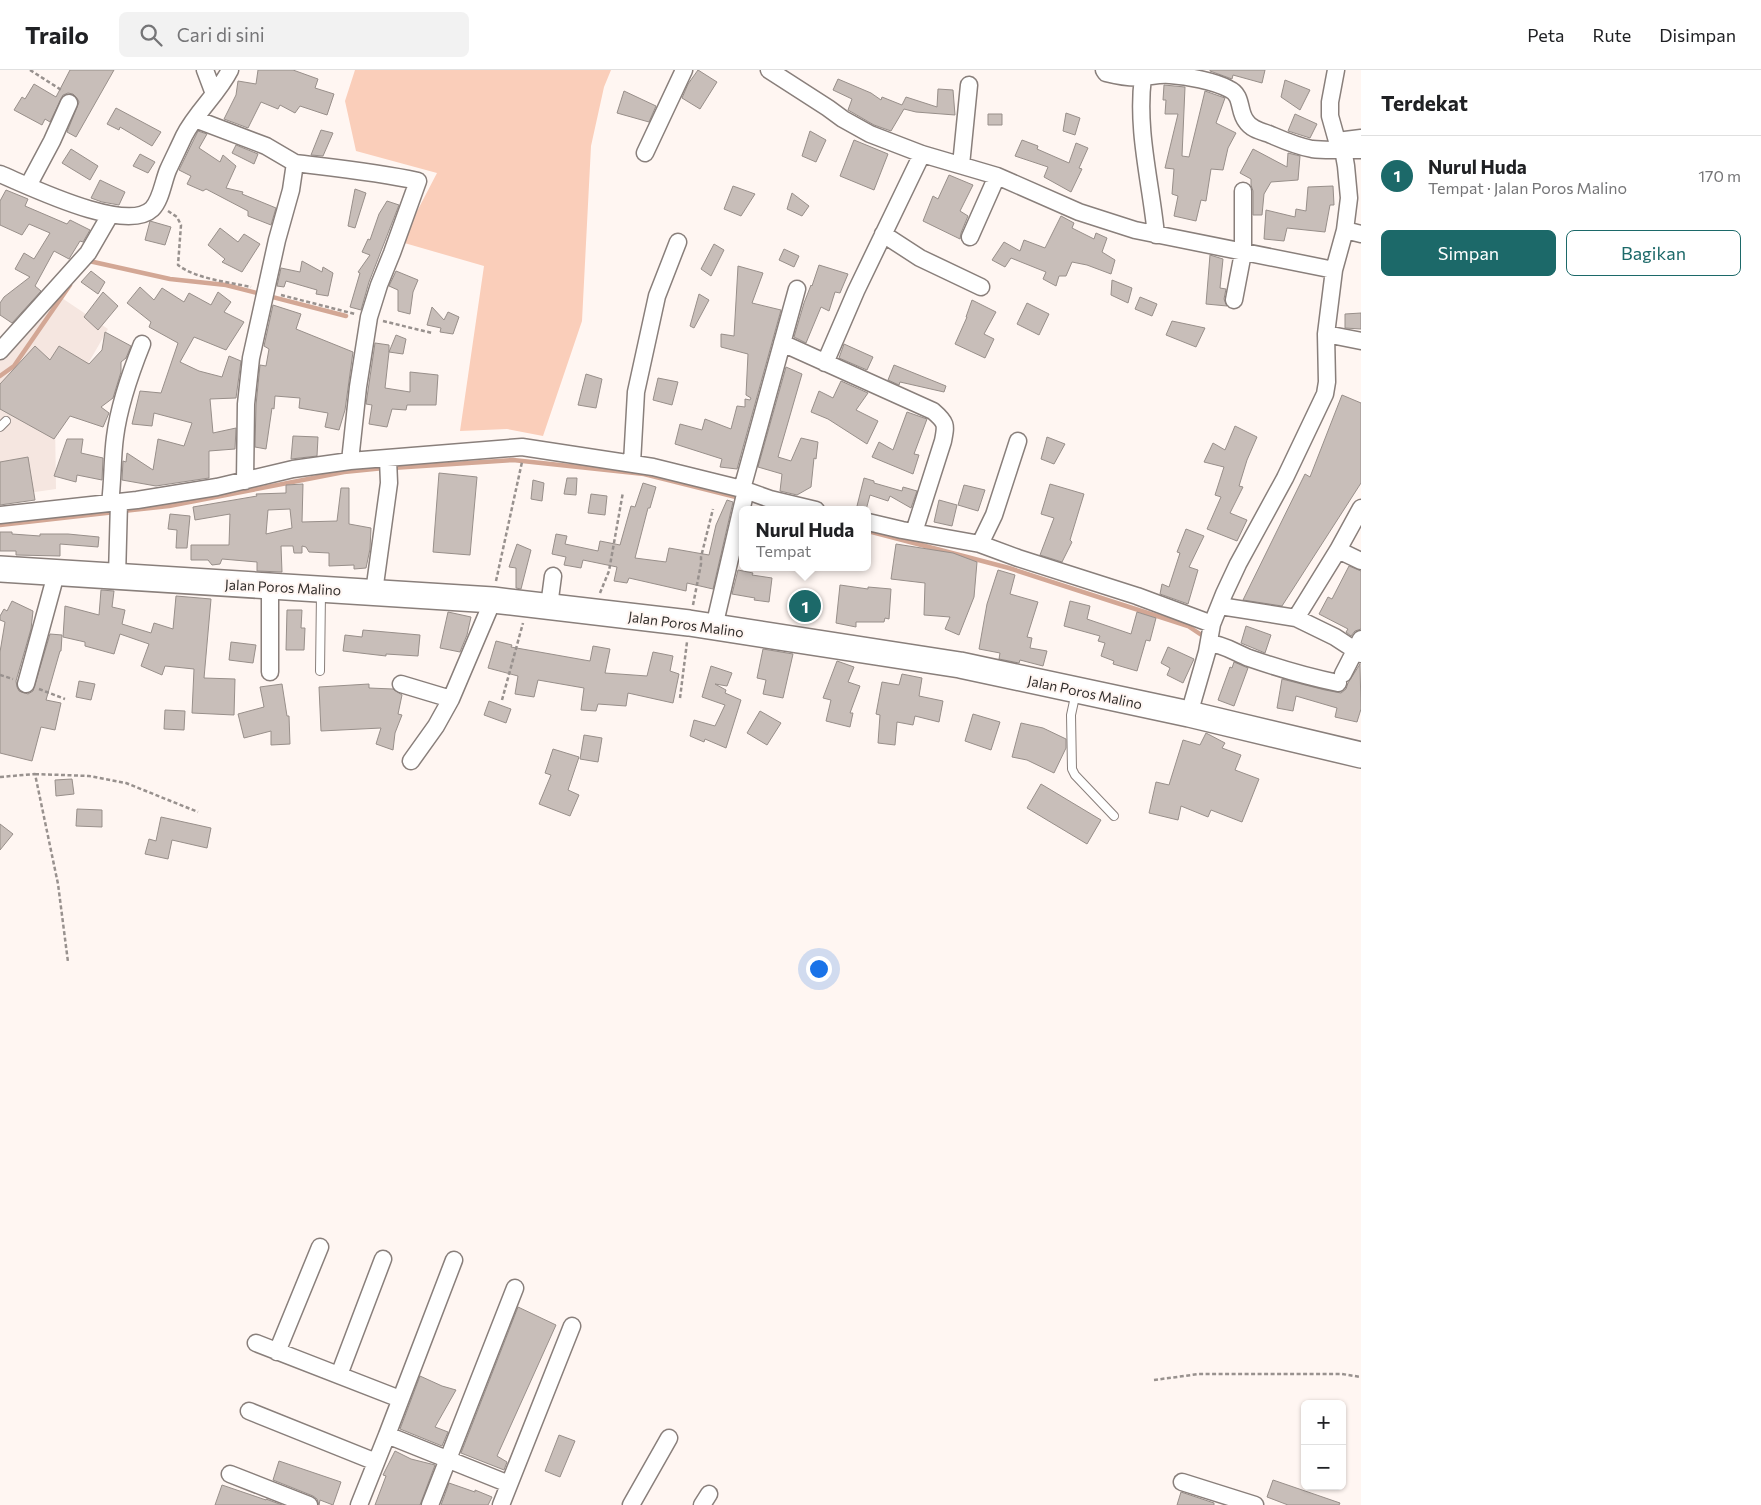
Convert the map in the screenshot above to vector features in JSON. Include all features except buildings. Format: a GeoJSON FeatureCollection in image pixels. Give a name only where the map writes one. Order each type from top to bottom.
{"type":"FeatureCollection","features":[{"type":"Feature","properties":{"kind":"main road","name":"Jalan Poros Malino"},"geometry":{"type":"LineString","coordinates":[[0,569],[118,578],[492,600],[689,623],[960,665],[1189,714],[1361,755]]}},
{"type":"Feature","properties":{"kind":"street"},"geometry":{"type":"LineString","coordinates":[[204,70],[214,94]]}},
{"type":"Feature","properties":{"kind":"street"},"geometry":{"type":"LineString","coordinates":[[0,174],[85,208],[110,215],[132,215],[150,211],[156,203],[168,170],[185,134],[230,70]]}},
{"type":"Feature","properties":{"kind":"street"},"geometry":{"type":"LineString","coordinates":[[645,153],[684,70]]}},
{"type":"Feature","properties":{"kind":"street"},"geometry":{"type":"LineString","coordinates":[[768,70],[828,108],[843,120],[870,134],[922,154],[997,176],[1079,212],[1134,230],[1334,270]]}},
{"type":"Feature","properties":{"kind":"street"},"geometry":{"type":"LineString","coordinates":[[1104,70],[1106,73],[1122,76],[1170,74],[1230,89],[1236,93],[1243,116],[1251,127],[1295,145],[1321,150],[1361,138]]}},
{"type":"Feature","properties":{"kind":"street"},"geometry":{"type":"LineString","coordinates":[[1189,714],[1220,606],[1238,564],[1285,478],[1325,394],[1327,382],[1326,334],[1334,270],[1353,232],[1346,166],[1330,116],[1330,102],[1336,70]]}},
{"type":"Feature","properties":{"kind":"street"},"geometry":{"type":"LineString","coordinates":[[1149,74],[1140,96],[1142,132],[1156,235]]}},
{"type":"Feature","properties":{"kind":"street"},"geometry":{"type":"LineString","coordinates":[[961,165],[969,85]]}},
{"type":"Feature","properties":{"kind":"street"},"geometry":{"type":"LineString","coordinates":[[28,186],[52,141],[69,103]]}},
{"type":"Feature","properties":{"kind":"street"},"geometry":{"type":"LineString","coordinates":[[195,120],[266,146],[295,163],[382,174],[418,181],[379,284],[369,317],[358,387],[350,461]]}},
{"type":"Feature","properties":{"kind":"street"},"geometry":{"type":"LineString","coordinates":[[1340,145],[1361,150]]}},
{"type":"Feature","properties":{"kind":"street"},"geometry":{"type":"LineString","coordinates":[[825,363],[882,234],[902,198],[922,154]]}},
{"type":"Feature","properties":{"kind":"street"},"geometry":{"type":"LineString","coordinates":[[245,481],[246,404],[251,358],[275,249],[291,190],[295,163]]}},
{"type":"Feature","properties":{"kind":"street"},"geometry":{"type":"LineString","coordinates":[[970,237],[997,176]]}},
{"type":"Feature","properties":{"kind":"street"},"geometry":{"type":"LineString","coordinates":[[1234,300],[1243,253],[1243,190]]}},
{"type":"Feature","properties":{"kind":"street"},"geometry":{"type":"LineString","coordinates":[[0,350],[88,253],[110,215]]}},
{"type":"Feature","properties":{"kind":"street"},"geometry":{"type":"LineString","coordinates":[[882,234],[920,258],[980,287]]}},
{"type":"Feature","properties":{"kind":"street"},"geometry":{"type":"LineString","coordinates":[[632,463],[636,392],[657,296],[678,242]]}},
{"type":"Feature","properties":{"kind":"street"},"geometry":{"type":"LineString","coordinates":[[740,506],[797,289]]}},
{"type":"Feature","properties":{"kind":"street"},"geometry":{"type":"LineString","coordinates":[[1326,334],[1361,342]]}},
{"type":"Feature","properties":{"kind":"street"},"geometry":{"type":"LineString","coordinates":[[782,343],[933,412],[942,419],[946,426],[943,441],[914,532]]}},
{"type":"Feature","properties":{"kind":"street"},"geometry":{"type":"LineString","coordinates":[[118,578],[112,484],[114,438],[121,404],[142,344]]}},
{"type":"Feature","properties":{"kind":"street"},"geometry":{"type":"LineString","coordinates":[[980,544],[994,515],[1018,441]]}},
{"type":"Feature","properties":{"kind":"street"},"geometry":{"type":"LineString","coordinates":[[0,515],[114,503],[217,487],[293,470],[350,461],[389,462],[522,446],[632,463],[744,490],[799,506]]}},
{"type":"Feature","properties":{"kind":"street"},"geometry":{"type":"LineString","coordinates":[[374,592],[389,484],[389,462]]}},
{"type":"Feature","properties":{"kind":"street"},"geometry":{"type":"LineString","coordinates":[[1296,618],[1338,550],[1361,508]]}},
{"type":"Feature","properties":{"kind":"street"},"geometry":{"type":"LineString","coordinates":[[714,627],[739,513]]}},
{"type":"Feature","properties":{"kind":"street"},"geometry":{"type":"LineString","coordinates":[[871,523],[980,544],[1137,596],[1200,621],[1218,644],[1246,657],[1304,676],[1341,679],[1359,648],[1296,618],[1220,606]]}},
{"type":"Feature","properties":{"kind":"street"},"geometry":{"type":"LineString","coordinates":[[1338,550],[1361,561]]}},
{"type":"Feature","properties":{"kind":"street"},"geometry":{"type":"LineString","coordinates":[[26,684],[56,574]]}},
{"type":"Feature","properties":{"kind":"street"},"geometry":{"type":"LineString","coordinates":[[538,606],[553,576]]}},
{"type":"Feature","properties":{"kind":"street"},"geometry":{"type":"LineString","coordinates":[[270,586],[270,672]]}},
{"type":"Feature","properties":{"kind":"street"},"geometry":{"type":"LineString","coordinates":[[411,761],[436,726],[451,699],[492,600]]}},
{"type":"Feature","properties":{"kind":"street"},"geometry":{"type":"LineString","coordinates":[[401,684],[451,699]]}},
{"type":"Feature","properties":{"kind":"street"},"geometry":{"type":"LineString","coordinates":[[277,1352],[320,1247]]}},
{"type":"Feature","properties":{"kind":"street"},"geometry":{"type":"LineString","coordinates":[[339,1376],[383,1259]]}},
{"type":"Feature","properties":{"kind":"street"},"geometry":{"type":"LineString","coordinates":[[359,1505],[454,1260]]}},
{"type":"Feature","properties":{"kind":"street"},"geometry":{"type":"LineString","coordinates":[[430,1505],[514,1288]]}},
{"type":"Feature","properties":{"kind":"street"},"geometry":{"type":"LineString","coordinates":[[501,1505],[572,1326]]}},
{"type":"Feature","properties":{"kind":"street"},"geometry":{"type":"LineString","coordinates":[[256,1344],[400,1399]]}},
{"type":"Feature","properties":{"kind":"street"},"geometry":{"type":"LineString","coordinates":[[249,1411],[376,1462]]}},
{"type":"Feature","properties":{"kind":"street"},"geometry":{"type":"LineString","coordinates":[[387,1435],[509,1484]]}},
{"type":"Feature","properties":{"kind":"street"},"geometry":{"type":"LineString","coordinates":[[631,1505],[668,1438]]}},
{"type":"Feature","properties":{"kind":"street"},"geometry":{"type":"LineString","coordinates":[[230,1474],[309,1505]]}},
{"type":"Feature","properties":{"kind":"street"},"geometry":{"type":"LineString","coordinates":[[1182,1482],[1254,1505]]}},
{"type":"Feature","properties":{"kind":"lane"},"geometry":{"type":"LineString","coordinates":[[0,427],[6,421]]}},
{"type":"Feature","properties":{"kind":"lane"},"geometry":{"type":"LineString","coordinates":[[320,672],[321,589]]}},
{"type":"Feature","properties":{"kind":"lane"},"geometry":{"type":"LineString","coordinates":[[1076,690],[1072,715],[1072,769],[1075,775],[1114,816]]}},
{"type":"Feature","properties":{"kind":"path"},"geometry":{"type":"LineString","coordinates":[[30,70],[71,96],[69,103]]}},
{"type":"Feature","properties":{"kind":"path"},"geometry":{"type":"LineString","coordinates":[[492,600],[521,465]]}},
{"type":"Feature","properties":{"kind":"path"},"geometry":{"type":"LineString","coordinates":[[594,611],[608,571],[623,492]]}},
{"type":"Feature","properties":{"kind":"path"},"geometry":{"type":"LineString","coordinates":[[680,698],[689,623],[701,557],[713,509]]}},
{"type":"Feature","properties":{"kind":"path"},"geometry":{"type":"LineString","coordinates":[[502,700],[538,606]]}},
{"type":"Feature","properties":{"kind":"path"},"geometry":{"type":"LineString","coordinates":[[26,684],[66,699]]}},
{"type":"Feature","properties":{"kind":"path"},"geometry":{"type":"LineString","coordinates":[[0,777],[35,774],[89,776],[126,782],[198,812]]}},
{"type":"Feature","properties":{"kind":"path"},"geometry":{"type":"LineString","coordinates":[[35,774],[58,884],[68,962]]}},
{"type":"Feature","properties":{"kind":"path"},"geometry":{"type":"LineString","coordinates":[[1154,1380],[1200,1374],[1342,1374],[1361,1378]]}},
{"type":"Feature","properties":{"kind":"shaded area"},"geometry":{"type":"Polygon","coordinates":[[[355,70],[611,70],[604,87],[591,146],[582,321],[543,436],[507,429],[460,431],[484,266],[401,242],[437,173],[356,151],[345,101],[355,70]]]}},
{"type":"Feature","properties":{"kind":"shaded area"},"geometry":{"type":"Polygon","coordinates":[[[47,288],[108,329],[55,421],[56,489],[0,497],[0,358],[47,288]]]}},
{"type":"Feature","properties":{"kind":"waterway"},"geometry":{"type":"LineString","coordinates":[[87,263],[89,261],[170,279],[226,285],[346,316]]}},
{"type":"Feature","properties":{"kind":"waterway"},"geometry":{"type":"LineString","coordinates":[[0,376],[14,366],[70,285]]}},
{"type":"Feature","properties":{"kind":"waterway"},"geometry":{"type":"LineString","coordinates":[[392,468],[513,460],[644,474],[740,498]]}},
{"type":"Feature","properties":{"kind":"waterway"},"geometry":{"type":"LineString","coordinates":[[123,511],[169,506],[344,472],[384,468]]}},
{"type":"Feature","properties":{"kind":"waterway"},"geometry":{"type":"LineString","coordinates":[[0,525],[115,512]]}},
{"type":"Feature","properties":{"kind":"waterway"},"geometry":{"type":"LineString","coordinates":[[871,532],[1009,568],[1188,626],[1206,638]]}},
{"type":"Feature","properties":{"kind":"place","name":"Nurul Huda"},"geometry":{"type":"Point","coordinates":[805,606]}}]}
